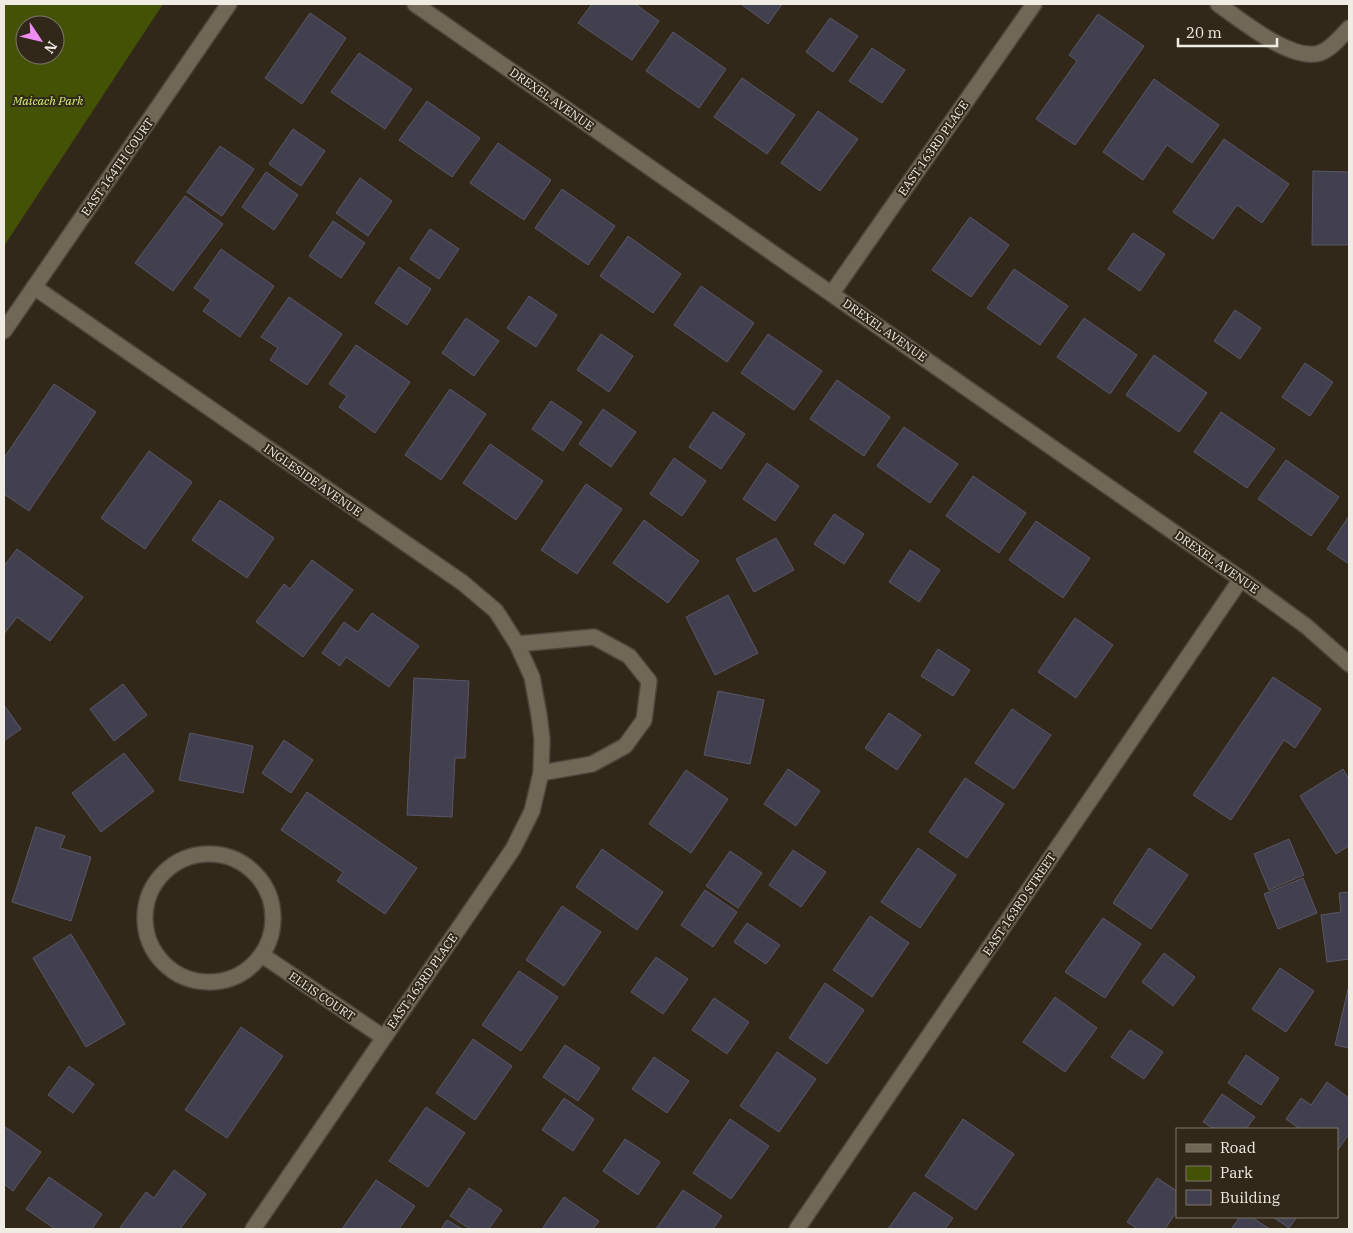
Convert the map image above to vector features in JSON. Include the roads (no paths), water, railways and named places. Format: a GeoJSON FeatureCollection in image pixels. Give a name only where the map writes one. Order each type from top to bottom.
{"type":"FeatureCollection","features":[{"type":"Feature","properties":{"kind":"street","name":"EAST 164TH COURT"},"geometry":{"type":"LineString","coordinates":[[4,331],[229,4]]}},
{"type":"Feature","properties":{"kind":"street","name":"DREXEL AVENUE"},"geometry":{"type":"LineString","coordinates":[[415,4],[1241,579],[1306,626],[1349,664]]}},
{"type":"Feature","properties":{"kind":"street","name":"EAST 163RD PLACE"},"geometry":{"type":"LineString","coordinates":[[832,293],[1034,4]]}},
{"type":"Feature","properties":{"kind":"street"},"geometry":{"type":"LineString","coordinates":[[1218,4],[1272,42],[1301,53],[1319,53],[1338,40],[1349,28]]}},
{"type":"Feature","properties":{"kind":"street","name":"INGLESIDE AVENUE"},"geometry":{"type":"LineString","coordinates":[[34,287],[463,583],[496,611],[518,644],[532,677],[539,715]]}},
{"type":"Feature","properties":{"kind":"street","name":"EAST 163RD STREET"},"geometry":{"type":"LineString","coordinates":[[797,1229],[1241,579]]}},
{"type":"Feature","properties":{"kind":"street"},"geometry":{"type":"LineString","coordinates":[[518,644],[594,638],[629,656],[648,681],[644,720],[625,746],[592,764],[541,773]]}},
{"type":"Feature","properties":{"kind":"street","name":"EAST 163RD PLACE"},"geometry":{"type":"LineString","coordinates":[[253,1229],[513,849],[532,812],[541,773],[542,739],[539,715]]}},
{"type":"Feature","properties":{"kind":"street"},"geometry":{"type":"LineString","coordinates":[[199,855],[226,856],[244,864],[260,878],[270,896],[274,916],[271,937],[262,955],[246,971],[226,980],[204,983],[183,978],[164,965],[151,948],[145,926],[146,904],[154,884],[168,868],[186,858],[199,855]]}},
{"type":"Feature","properties":{"kind":"street","name":"ELLIS COURT"},"geometry":{"type":"LineString","coordinates":[[262,955],[383,1037]]}},
{"type":"Feature","properties":{"kind":"park label","name":"Maicach Park"},"geometry":{"type":"Point","coordinates":[48,100]}}]}
